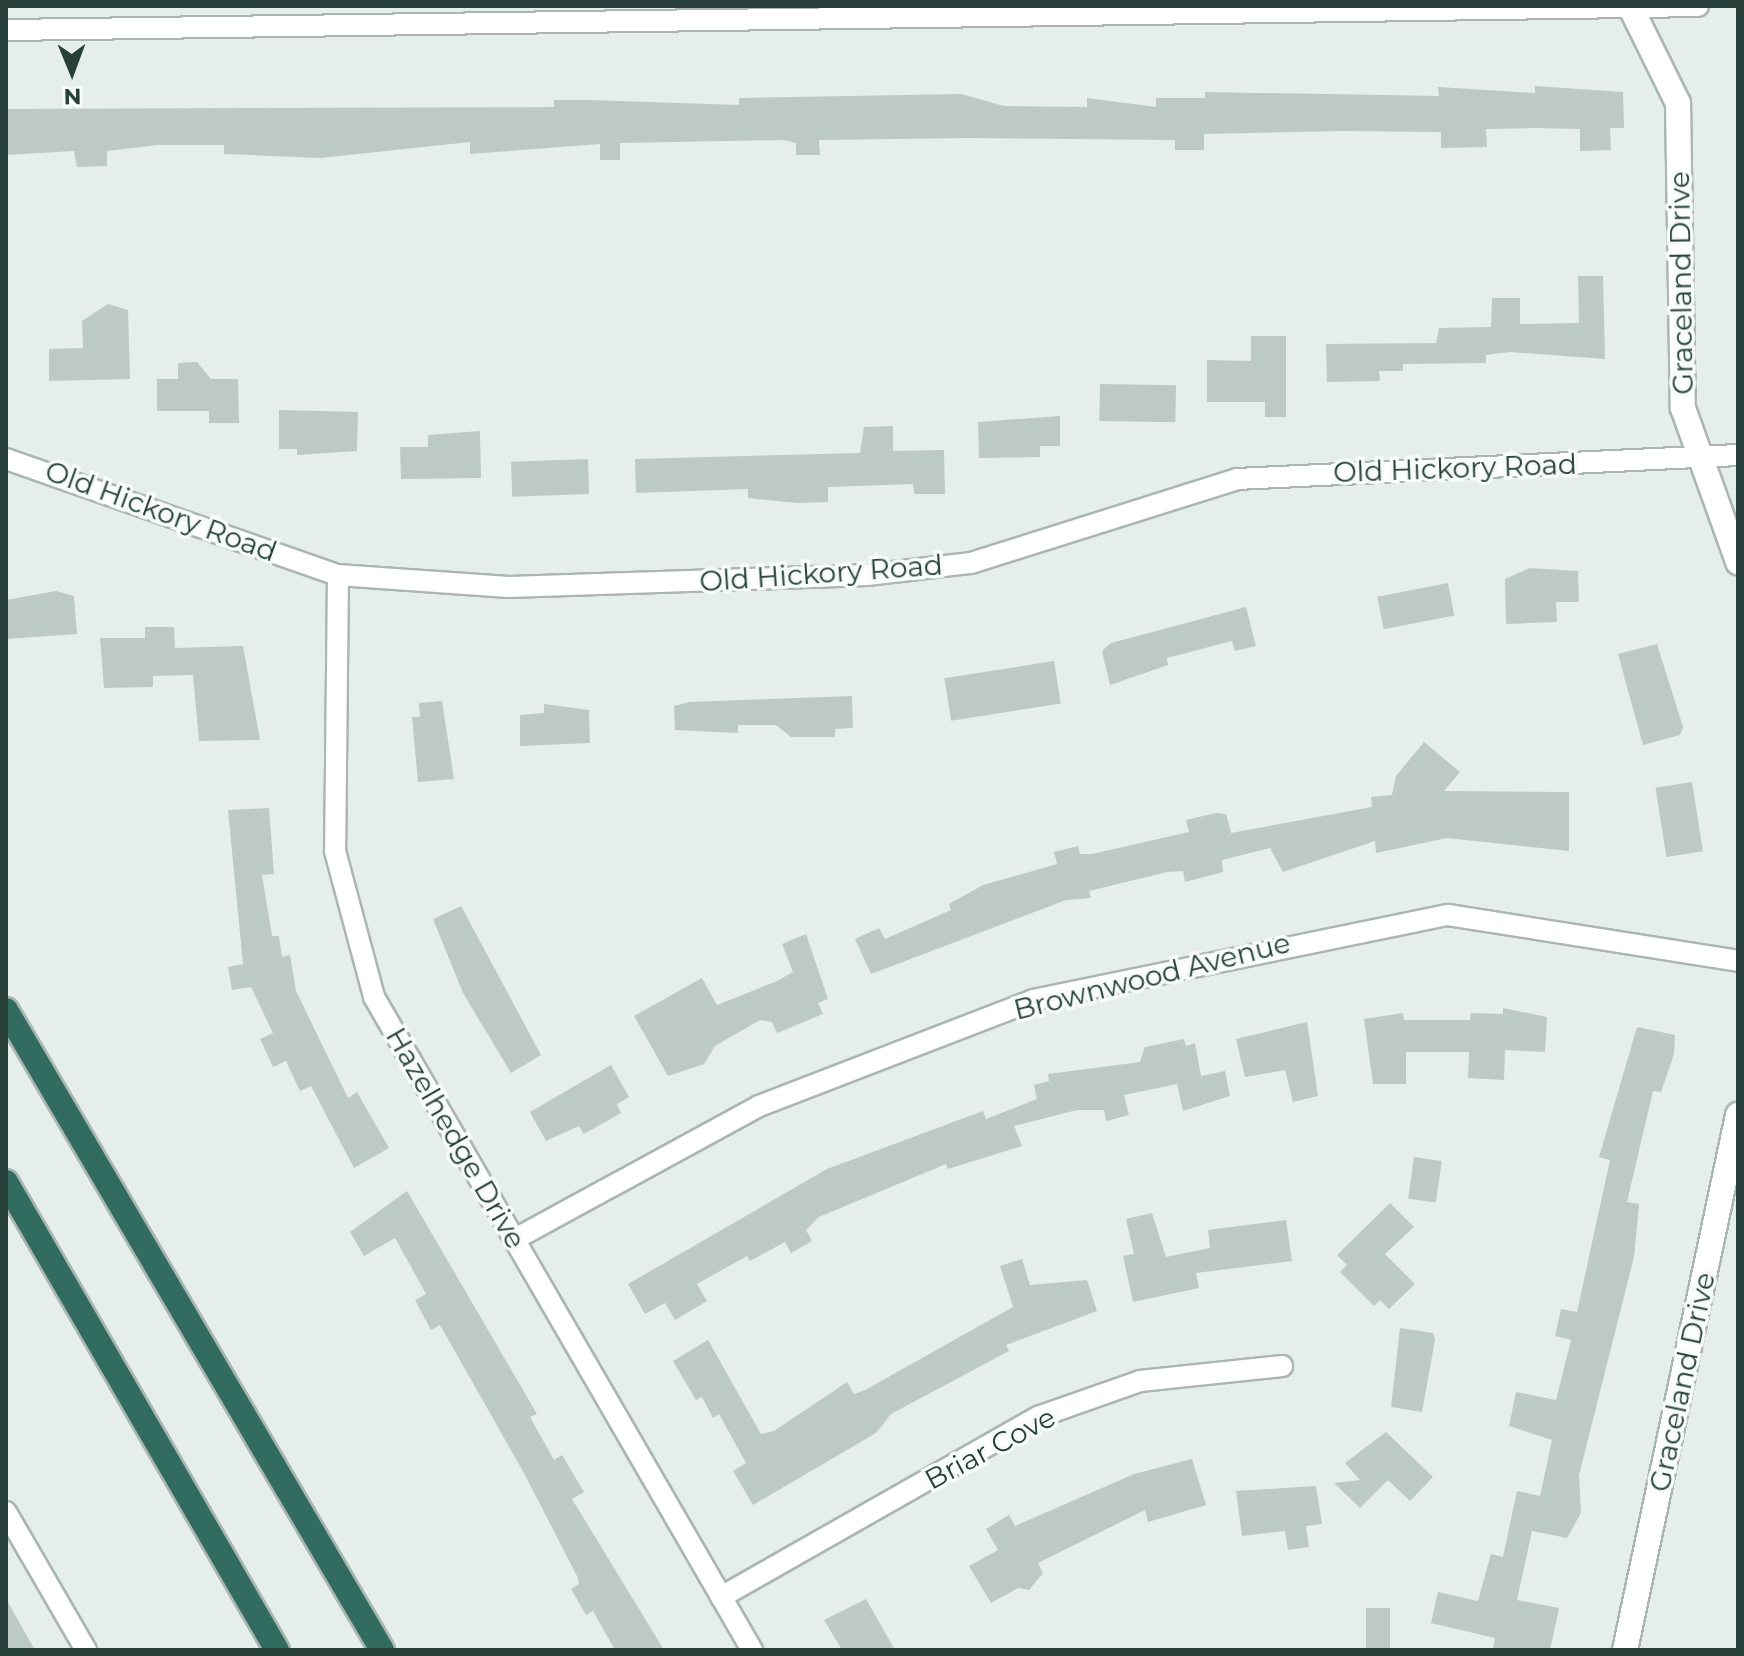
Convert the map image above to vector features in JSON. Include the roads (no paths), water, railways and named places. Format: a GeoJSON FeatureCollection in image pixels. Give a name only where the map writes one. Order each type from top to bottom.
{"type":"FeatureCollection","features":[{"type":"Feature","properties":{"kind":"highway"},"geometry":{"type":"LineString","coordinates":[[6,1010],[382,1650]]}},
{"type":"Feature","properties":{"kind":"highway"},"geometry":{"type":"LineString","coordinates":[[6,1182],[277,1650]]}},
{"type":"Feature","properties":{"kind":"street"},"geometry":{"type":"LineString","coordinates":[[6,30],[470,15],[1698,6]]}},
{"type":"Feature","properties":{"kind":"street","name":"Graceland Drive"},"geometry":{"type":"LineString","coordinates":[[1630,7],[1678,103],[1683,408],[1707,459],[1738,562]]}},
{"type":"Feature","properties":{"kind":"street","name":"Old Hickory Road"},"geometry":{"type":"LineString","coordinates":[[6,459],[338,575],[509,587],[867,575],[971,563],[1237,479],[1707,459],[1738,455]]}},
{"type":"Feature","properties":{"kind":"street","name":"Hazelhedge Drive"},"geometry":{"type":"LineString","coordinates":[[338,575],[335,851],[348,921],[374,997],[752,1650]]}},
{"type":"Feature","properties":{"kind":"street","name":"Brownwood Avenue"},"geometry":{"type":"LineString","coordinates":[[515,1239],[759,1106],[1033,1000],[1448,915],[1738,961]]}},
{"type":"Feature","properties":{"kind":"street","name":"Graceland Drive"},"geometry":{"type":"LineString","coordinates":[[1625,1650],[1738,1115]]}},
{"type":"Feature","properties":{"kind":"street","name":"Briar Cove"},"geometry":{"type":"LineString","coordinates":[[721,1597],[1038,1417],[1140,1381],[1282,1366]]}},
{"type":"Feature","properties":{"kind":"street"},"geometry":{"type":"LineString","coordinates":[[6,1512],[86,1650]]}}]}
